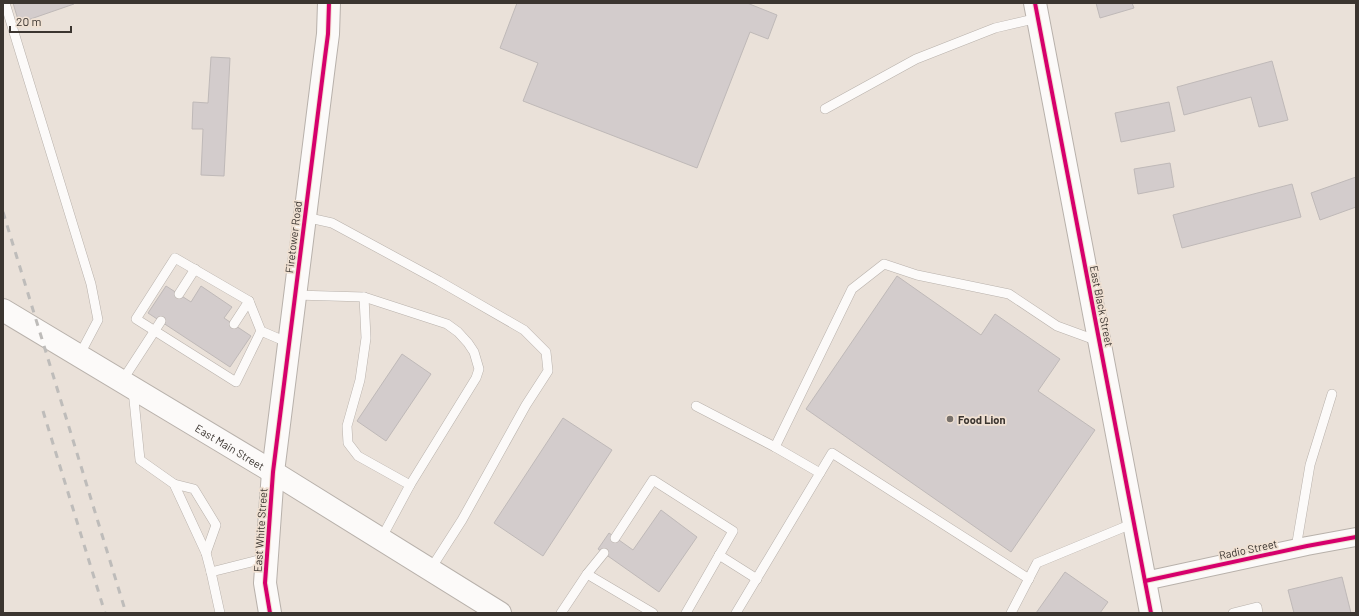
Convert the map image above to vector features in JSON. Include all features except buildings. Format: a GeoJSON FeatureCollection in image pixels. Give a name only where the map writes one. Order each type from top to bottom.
{"type":"FeatureCollection","features":[{"type":"Feature","properties":{"kind":"main road","name":"Firetower Road"},"geometry":{"type":"LineString","coordinates":[[273,472],[328,34],[329,3]]}},
{"type":"Feature","properties":{"kind":"main road","name":"East Black Street"},"geometry":{"type":"LineString","coordinates":[[1037,11],[1151,613]]}},
{"type":"Feature","properties":{"kind":"main road","name":"East Main Street"},"geometry":{"type":"LineString","coordinates":[[3,310],[273,472],[500,613]]}},
{"type":"Feature","properties":{"kind":"main road","name":"East White Street"},"geometry":{"type":"LineString","coordinates":[[270,613],[265,583],[273,472]]}},
{"type":"Feature","properties":{"kind":"street","name":"Radio Street"},"geometry":{"type":"LineString","coordinates":[[1145,581],[1296,548],[1356,537]]}},
{"type":"Feature","properties":{"kind":"lane"},"geometry":{"type":"LineString","coordinates":[[5,3],[91,284],[98,320],[79,356]]}},
{"type":"Feature","properties":{"kind":"lane"},"geometry":{"type":"LineString","coordinates":[[825,109],[916,59],[1037,11]]}},
{"type":"Feature","properties":{"kind":"lane"},"geometry":{"type":"LineString","coordinates":[[305,217],[332,223],[439,281],[524,330],[546,352],[548,371],[526,405],[462,520],[430,570]]}},
{"type":"Feature","properties":{"kind":"lane"},"geometry":{"type":"LineString","coordinates":[[261,331],[236,382],[136,318],[175,258],[249,301],[261,331],[289,343]]}},
{"type":"Feature","properties":{"kind":"lane"},"geometry":{"type":"LineString","coordinates":[[775,447],[852,289],[884,264],[917,274],[1009,294],[1057,326],[1099,341]]}},
{"type":"Feature","properties":{"kind":"lane"},"geometry":{"type":"LineString","coordinates":[[179,294],[195,269]]}},
{"type":"Feature","properties":{"kind":"lane"},"geometry":{"type":"LineString","coordinates":[[295,295],[364,297],[447,324],[458,332],[474,352],[479,369],[476,378],[410,485],[381,539]]}},
{"type":"Feature","properties":{"kind":"lane"},"geometry":{"type":"LineString","coordinates":[[364,297],[366,338],[360,380],[347,426],[348,443],[358,456],[410,485]]}},
{"type":"Feature","properties":{"kind":"lane"},"geometry":{"type":"LineString","coordinates":[[234,324],[249,301]]}},
{"type":"Feature","properties":{"kind":"lane"},"geometry":{"type":"LineString","coordinates":[[161,321],[127,385],[140,460],[174,484],[194,489],[216,525],[206,553]]}},
{"type":"Feature","properties":{"kind":"lane"},"geometry":{"type":"LineString","coordinates":[[207,364],[213,356]]}},
{"type":"Feature","properties":{"kind":"lane"},"geometry":{"type":"LineString","coordinates":[[1296,548],[1310,465],[1332,394]]}},
{"type":"Feature","properties":{"kind":"lane"},"geometry":{"type":"LineString","coordinates":[[696,406],[775,447],[820,473]]}},
{"type":"Feature","properties":{"kind":"lane"},"geometry":{"type":"LineString","coordinates":[[736,613],[832,453],[1029,579]]}},
{"type":"Feature","properties":{"kind":"lane"},"geometry":{"type":"LineString","coordinates":[[615,538],[653,480],[733,531],[686,613]]}},
{"type":"Feature","properties":{"kind":"lane"},"geometry":{"type":"LineString","coordinates":[[174,484],[206,553],[220,613]]}},
{"type":"Feature","properties":{"kind":"lane"},"geometry":{"type":"LineString","coordinates":[[1011,613],[1037,563],[1134,523]]}},
{"type":"Feature","properties":{"kind":"lane"},"geometry":{"type":"LineString","coordinates":[[561,613],[587,574],[604,553]]}},
{"type":"Feature","properties":{"kind":"lane"},"geometry":{"type":"LineString","coordinates":[[719,555],[756,579]]}},
{"type":"Feature","properties":{"kind":"lane"},"geometry":{"type":"LineString","coordinates":[[211,572],[267,558]]}},
{"type":"Feature","properties":{"kind":"lane"},"geometry":{"type":"LineString","coordinates":[[587,574],[654,613]]}},
{"type":"Feature","properties":{"kind":"lane"},"geometry":{"type":"LineString","coordinates":[[1233,613],[1257,607],[1258,613]]}},
{"type":"Feature","properties":{"kind":"railway"},"geometry":{"type":"LineString","coordinates":[[3,212],[126,613]]}},
{"type":"Feature","properties":{"kind":"railway"},"geometry":{"type":"LineString","coordinates":[[43,411],[105,613]]}},
{"type":"Feature","properties":{"kind":"cycle path"},"geometry":{"type":"LineString","coordinates":[[270,613],[265,583],[273,472],[328,34],[329,3]]}},
{"type":"Feature","properties":{"kind":"cycle path"},"geometry":{"type":"LineString","coordinates":[[1035,3],[1151,613]]}},
{"type":"Feature","properties":{"kind":"cycle path"},"geometry":{"type":"LineString","coordinates":[[1145,581],[1356,537]]}},
{"type":"Feature","properties":{"kind":"place","name":"Food Lion"},"geometry":{"type":"Point","coordinates":[950,419]}}]}
